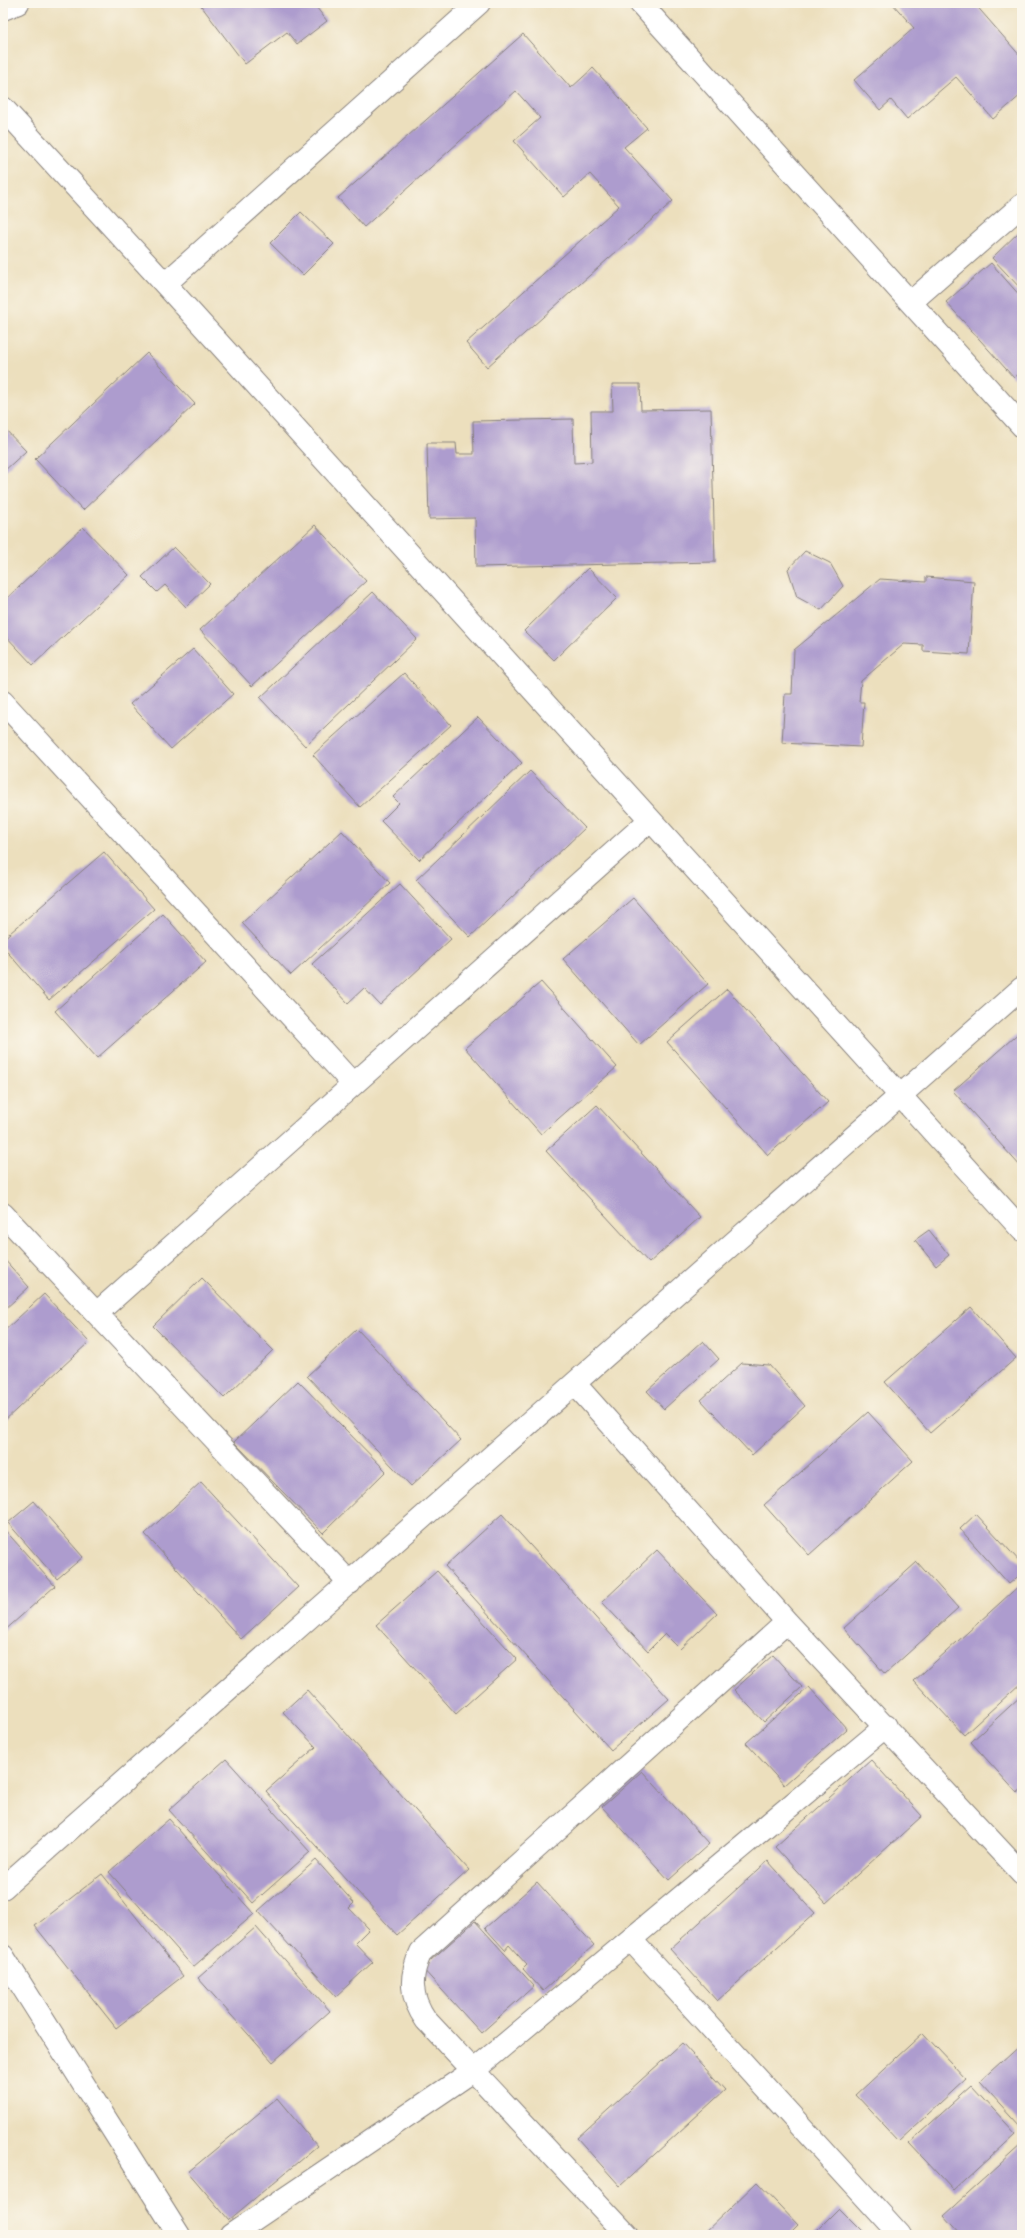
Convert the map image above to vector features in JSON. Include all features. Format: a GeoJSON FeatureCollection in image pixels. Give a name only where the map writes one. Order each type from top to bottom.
{"type":"FeatureCollection","features":[{"type":"Feature","properties":{"kind":"street"},"geometry":{"type":"LineString","coordinates":[[3,9],[18,3]]}},
{"type":"Feature","properties":{"kind":"street"},"geometry":{"type":"LineString","coordinates":[[165,284],[479,3]]}},
{"type":"Feature","properties":{"kind":"street"},"geometry":{"type":"LineString","coordinates":[[640,3],[1022,426]]}},
{"type":"Feature","properties":{"kind":"street"},"geometry":{"type":"LineString","coordinates":[[3,108],[165,284],[1022,1230]]}},
{"type":"Feature","properties":{"kind":"street"},"geometry":{"type":"LineString","coordinates":[[911,302],[1022,205]]}},
{"type":"Feature","properties":{"kind":"street"},"geometry":{"type":"LineString","coordinates":[[3,702],[353,1084]]}},
{"type":"Feature","properties":{"kind":"street"},"geometry":{"type":"LineString","coordinates":[[97,1313],[650,820]]}},
{"type":"Feature","properties":{"kind":"street"},"geometry":{"type":"LineString","coordinates":[[3,1888],[1022,988]]}},
{"type":"Feature","properties":{"kind":"street"},"geometry":{"type":"LineString","coordinates":[[3,1214],[350,1583]]}},
{"type":"Feature","properties":{"kind":"street"},"geometry":{"type":"LineString","coordinates":[[575,1384],[787,1622],[886,1726],[1022,1874]]}},
{"type":"Feature","properties":{"kind":"street"},"geometry":{"type":"LineString","coordinates":[[627,2235],[426,2020],[418,2009],[411,1982],[414,1966],[420,1952],[787,1622]]}},
{"type":"Feature","properties":{"kind":"street"},"geometry":{"type":"LineString","coordinates":[[231,2235],[473,2071],[886,1726]]}},
{"type":"Feature","properties":{"kind":"street"},"geometry":{"type":"LineString","coordinates":[[630,1940],[900,2235]]}},
{"type":"Feature","properties":{"kind":"street"},"geometry":{"type":"LineString","coordinates":[[3,1956],[179,2235]]}},
{"type":"Feature","properties":{"kind":"building"},"geometry":{"type":"Polygon","coordinates":[[[199,3],[313,3],[327,21],[297,44],[287,32],[245,64],[199,3]]]}},
{"type":"Feature","properties":{"kind":"building"},"geometry":{"type":"Polygon","coordinates":[[[892,3],[974,3],[1022,58],[1022,94],[993,119],[956,77],[907,119],[891,100],[880,110],[854,80],[914,28],[892,3]]]}},
{"type":"Feature","properties":{"kind":"building"},"geometry":{"type":"Polygon","coordinates":[[[523,34],[571,88],[593,68],[647,128],[624,147],[673,201],[487,367],[466,343],[619,206],[590,174],[564,197],[514,141],[540,118],[516,91],[364,227],[338,198],[523,34]]]}},
{"type":"Feature","properties":{"kind":"building"},"geometry":{"type":"Polygon","coordinates":[[[301,212],[334,244],[303,275],[270,243],[301,212]]]}},
{"type":"Feature","properties":{"kind":"building"},"geometry":{"type":"Polygon","coordinates":[[[1022,229],[1022,290],[992,258],[1022,229]]]}},
{"type":"Feature","properties":{"kind":"building"},"geometry":{"type":"Polygon","coordinates":[[[991,263],[1022,298],[1022,371],[1014,378],[946,302],[991,263]]]}},
{"type":"Feature","properties":{"kind":"building"},"geometry":{"type":"Polygon","coordinates":[[[147,353],[195,404],[83,510],[35,459],[147,353]]]}},
{"type":"Feature","properties":{"kind":"building"},"geometry":{"type":"Polygon","coordinates":[[[612,384],[640,384],[641,410],[711,409],[715,562],[476,567],[475,518],[429,519],[427,443],[456,443],[457,454],[474,454],[473,421],[573,419],[574,463],[592,462],[591,411],[613,411],[612,384]]]}},
{"type":"Feature","properties":{"kind":"building"},"geometry":{"type":"Polygon","coordinates":[[[3,427],[26,451],[3,472],[3,427]]]}},
{"type":"Feature","properties":{"kind":"building"},"geometry":{"type":"Polygon","coordinates":[[[315,525],[366,581],[252,686],[200,630],[315,525]]]}},
{"type":"Feature","properties":{"kind":"building"},"geometry":{"type":"Polygon","coordinates":[[[83,527],[129,575],[33,665],[3,633],[3,602],[83,527]]]}},
{"type":"Feature","properties":{"kind":"building"},"geometry":{"type":"Polygon","coordinates":[[[174,547],[210,584],[186,607],[165,585],[157,592],[142,577],[174,547]]]}},
{"type":"Feature","properties":{"kind":"building"},"geometry":{"type":"Polygon","coordinates":[[[805,551],[830,563],[843,586],[821,610],[797,597],[788,569],[805,551]]]}},
{"type":"Feature","properties":{"kind":"building"},"geometry":{"type":"Polygon","coordinates":[[[588,568],[617,598],[554,660],[524,631],[588,568]]]}},
{"type":"Feature","properties":{"kind":"building"},"geometry":{"type":"Polygon","coordinates":[[[926,577],[974,581],[969,654],[923,651],[923,645],[904,644],[861,681],[859,702],[864,702],[861,747],[782,743],[785,694],[792,694],[794,650],[880,579],[926,582],[926,577]]]}},
{"type":"Feature","properties":{"kind":"building"},"geometry":{"type":"Polygon","coordinates":[[[373,592],[417,639],[305,746],[260,698],[373,592]]]}},
{"type":"Feature","properties":{"kind":"building"},"geometry":{"type":"Polygon","coordinates":[[[193,649],[233,694],[171,749],[130,704],[193,649]]]}},
{"type":"Feature","properties":{"kind":"building"},"geometry":{"type":"Polygon","coordinates":[[[404,673],[451,725],[360,807],[313,755],[404,673]]]}},
{"type":"Feature","properties":{"kind":"building"},"geometry":{"type":"Polygon","coordinates":[[[478,717],[522,763],[419,860],[381,821],[399,803],[393,797],[478,717]]]}},
{"type":"Feature","properties":{"kind":"building"},"geometry":{"type":"Polygon","coordinates":[[[530,771],[585,828],[470,937],[416,880],[530,771]]]}},
{"type":"Feature","properties":{"kind":"building"},"geometry":{"type":"Polygon","coordinates":[[[342,831],[390,883],[291,975],[242,923],[342,831]]]}},
{"type":"Feature","properties":{"kind":"building"},"geometry":{"type":"Polygon","coordinates":[[[104,852],[154,909],[49,1000],[3,947],[3,939],[104,852]]]}},
{"type":"Feature","properties":{"kind":"building"},"geometry":{"type":"Polygon","coordinates":[[[400,884],[451,939],[380,1005],[364,988],[348,1003],[312,964],[400,884]]]}},
{"type":"Feature","properties":{"kind":"building"},"geometry":{"type":"Polygon","coordinates":[[[633,898],[708,984],[639,1045],[563,959],[633,898]]]}},
{"type":"Feature","properties":{"kind":"building"},"geometry":{"type":"Polygon","coordinates":[[[163,914],[206,962],[97,1058],[55,1011],[163,914]]]}},
{"type":"Feature","properties":{"kind":"building"},"geometry":{"type":"Polygon","coordinates":[[[541,982],[617,1067],[541,1134],[465,1048],[541,982]]]}},
{"type":"Feature","properties":{"kind":"building"},"geometry":{"type":"Polygon","coordinates":[[[727,989],[828,1102],[768,1155],[667,1042],[727,989]]]}},
{"type":"Feature","properties":{"kind":"building"},"geometry":{"type":"Polygon","coordinates":[[[1022,1030],[1022,1166],[1021,1167],[953,1091],[1022,1030]]]}},
{"type":"Feature","properties":{"kind":"building"},"geometry":{"type":"Polygon","coordinates":[[[597,1105],[700,1217],[649,1263],[546,1151],[597,1105]]]}},
{"type":"Feature","properties":{"kind":"building"},"geometry":{"type":"Polygon","coordinates":[[[929,1230],[949,1255],[936,1266],[915,1240],[929,1230]]]}},
{"type":"Feature","properties":{"kind":"building"},"geometry":{"type":"Polygon","coordinates":[[[3,1258],[29,1287],[3,1311],[3,1258]]]}},
{"type":"Feature","properties":{"kind":"building"},"geometry":{"type":"Polygon","coordinates":[[[202,1278],[273,1350],[224,1398],[153,1326],[202,1278]]]}},
{"type":"Feature","properties":{"kind":"building"},"geometry":{"type":"Polygon","coordinates":[[[44,1294],[89,1342],[3,1422],[3,1332],[44,1294]]]}},
{"type":"Feature","properties":{"kind":"building"},"geometry":{"type":"Polygon","coordinates":[[[971,1307],[1016,1358],[930,1433],[885,1382],[971,1307]]]}},
{"type":"Feature","properties":{"kind":"building"},"geometry":{"type":"Polygon","coordinates":[[[357,1329],[461,1440],[411,1486],[307,1376],[357,1329]]]}},
{"type":"Feature","properties":{"kind":"building"},"geometry":{"type":"Polygon","coordinates":[[[703,1341],[719,1359],[664,1409],[647,1391],[703,1341]]]}},
{"type":"Feature","properties":{"kind":"building"},"geometry":{"type":"Polygon","coordinates":[[[742,1363],[769,1365],[805,1406],[752,1455],[701,1400],[742,1363]]]}},
{"type":"Feature","properties":{"kind":"building"},"geometry":{"type":"Polygon","coordinates":[[[298,1381],[386,1471],[323,1533],[234,1442],[298,1381]]]}},
{"type":"Feature","properties":{"kind":"building"},"geometry":{"type":"Polygon","coordinates":[[[868,1412],[913,1461],[809,1555],[764,1505],[868,1412]]]}},
{"type":"Feature","properties":{"kind":"building"},"geometry":{"type":"Polygon","coordinates":[[[201,1482],[298,1587],[241,1639],[145,1534],[201,1482]]]}},
{"type":"Feature","properties":{"kind":"building"},"geometry":{"type":"Polygon","coordinates":[[[34,1501],[83,1557],[57,1579],[8,1523],[34,1501]]]}},
{"type":"Feature","properties":{"kind":"building"},"geometry":{"type":"Polygon","coordinates":[[[502,1514],[669,1699],[611,1750],[445,1566],[502,1514]]]}},
{"type":"Feature","properties":{"kind":"building"},"geometry":{"type":"Polygon","coordinates":[[[976,1514],[1022,1564],[1022,1573],[1009,1584],[960,1529],[976,1514]]]}},
{"type":"Feature","properties":{"kind":"building"},"geometry":{"type":"Polygon","coordinates":[[[3,1528],[55,1586],[3,1632],[3,1528]]]}},
{"type":"Feature","properties":{"kind":"building"},"geometry":{"type":"Polygon","coordinates":[[[657,1550],[717,1614],[680,1649],[665,1634],[648,1651],[602,1602],[657,1550]]]}},
{"type":"Feature","properties":{"kind":"building"},"geometry":{"type":"Polygon","coordinates":[[[917,1562],[958,1608],[885,1674],[844,1628],[917,1562]]]}},
{"type":"Feature","properties":{"kind":"building"},"geometry":{"type":"Polygon","coordinates":[[[437,1571],[517,1659],[456,1714],[376,1625],[437,1571]]]}},
{"type":"Feature","properties":{"kind":"building"},"geometry":{"type":"Polygon","coordinates":[[[1022,1583],[1022,1682],[964,1735],[914,1681],[1022,1583]]]}},
{"type":"Feature","properties":{"kind":"building"},"geometry":{"type":"Polygon","coordinates":[[[773,1655],[802,1687],[764,1722],[734,1690],[773,1655]]]}},
{"type":"Feature","properties":{"kind":"building"},"geometry":{"type":"Polygon","coordinates":[[[809,1687],[847,1729],[784,1785],[746,1743],[809,1687]]]}},
{"type":"Feature","properties":{"kind":"building"},"geometry":{"type":"Polygon","coordinates":[[[307,1690],[469,1870],[397,1935],[266,1791],[316,1747],[283,1712],[307,1690]]]}},
{"type":"Feature","properties":{"kind":"building"},"geometry":{"type":"Polygon","coordinates":[[[1022,1695],[1022,1789],[1017,1793],[971,1742],[1022,1695]]]}},
{"type":"Feature","properties":{"kind":"building"},"geometry":{"type":"Polygon","coordinates":[[[226,1759],[310,1852],[253,1903],[169,1810],[226,1759]]]}},
{"type":"Feature","properties":{"kind":"building"},"geometry":{"type":"Polygon","coordinates":[[[871,1760],[922,1816],[826,1903],[775,1847],[871,1760]]]}},
{"type":"Feature","properties":{"kind":"building"},"geometry":{"type":"Polygon","coordinates":[[[642,1771],[709,1844],[669,1880],[602,1807],[642,1771]]]}},
{"type":"Feature","properties":{"kind":"building"},"geometry":{"type":"Polygon","coordinates":[[[169,1819],[254,1914],[193,1967],[109,1872],[169,1819]]]}},
{"type":"Feature","properties":{"kind":"building"},"geometry":{"type":"Polygon","coordinates":[[[316,1860],[354,1903],[349,1908],[369,1929],[355,1943],[373,1962],[336,1996],[258,1911],[316,1860]]]}},
{"type":"Feature","properties":{"kind":"building"},"geometry":{"type":"Polygon","coordinates":[[[768,1861],[815,1913],[717,2001],[670,1949],[768,1861]]]}},
{"type":"Feature","properties":{"kind":"building"},"geometry":{"type":"Polygon","coordinates":[[[102,1874],[183,1976],[116,2028],[35,1926],[102,1874]]]}},
{"type":"Feature","properties":{"kind":"building"},"geometry":{"type":"Polygon","coordinates":[[[537,1882],[594,1945],[543,1991],[523,1969],[527,1965],[509,1945],[505,1950],[485,1928],[537,1882]]]}},
{"type":"Feature","properties":{"kind":"building"},"geometry":{"type":"Polygon","coordinates":[[[475,1921],[534,1986],[481,2033],[422,1968],[475,1921]]]}},
{"type":"Feature","properties":{"kind":"building"},"geometry":{"type":"Polygon","coordinates":[[[256,1927],[330,2011],[273,2062],[198,1978],[256,1927]]]}},
{"type":"Feature","properties":{"kind":"building"},"geometry":{"type":"Polygon","coordinates":[[[923,2033],[966,2079],[899,2141],[856,2095],[923,2033]]]}},
{"type":"Feature","properties":{"kind":"building"},"geometry":{"type":"Polygon","coordinates":[[[682,2043],[725,2090],[620,2186],[577,2138],[682,2043]]]}},
{"type":"Feature","properties":{"kind":"building"},"geometry":{"type":"Polygon","coordinates":[[[1022,2043],[1022,2127],[980,2081],[1022,2043]]]}},
{"type":"Feature","properties":{"kind":"building"},"geometry":{"type":"Polygon","coordinates":[[[972,2086],[1016,2134],[954,2191],[909,2143],[972,2086]]]}},
{"type":"Feature","properties":{"kind":"building"},"geometry":{"type":"Polygon","coordinates":[[[277,2098],[317,2146],[229,2220],[188,2172],[277,2098]]]}},
{"type":"Feature","properties":{"kind":"building"},"geometry":{"type":"Polygon","coordinates":[[[1022,2144],[1022,2231],[1017,2235],[962,2235],[944,2215],[1022,2144]]]}},
{"type":"Feature","properties":{"kind":"building"},"geometry":{"type":"Polygon","coordinates":[[[757,2182],[798,2225],[788,2235],[702,2235],[757,2182]]]}},
{"type":"Feature","properties":{"kind":"building"},"geometry":{"type":"Polygon","coordinates":[[[839,2208],[866,2235],[812,2235],[839,2208]]]}}]}
